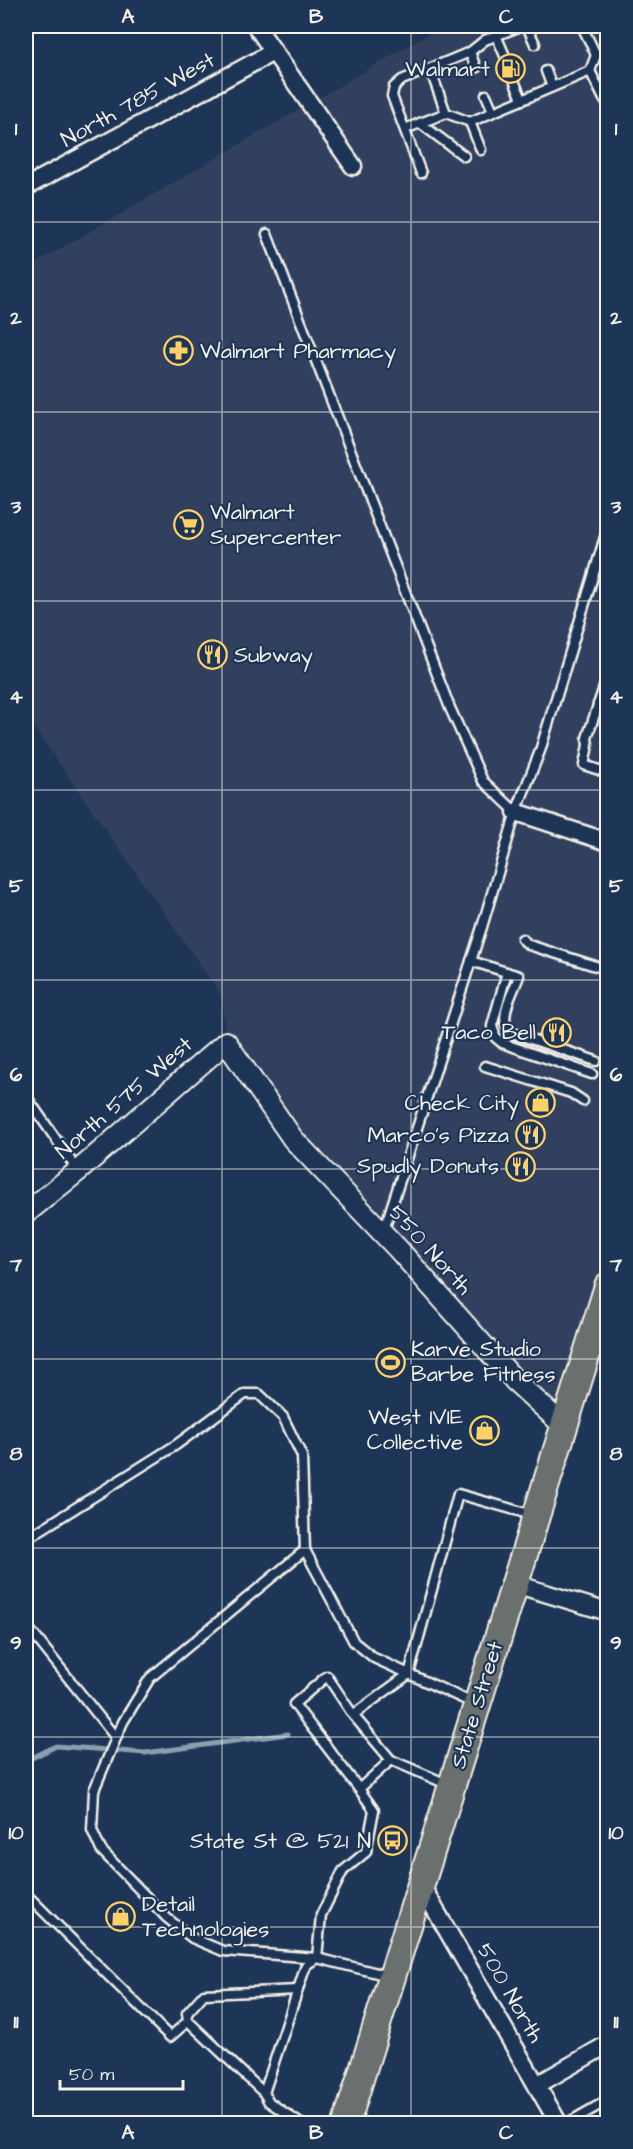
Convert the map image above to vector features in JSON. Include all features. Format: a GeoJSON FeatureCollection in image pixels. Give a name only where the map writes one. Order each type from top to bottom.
{"type":"FeatureCollection","features":[{"type":"Feature","properties":{"kind":"main road","name":"State Street"},"geometry":{"type":"LineString","coordinates":[[346,2124],[608,1286]]}},
{"type":"Feature","properties":{"kind":"street"},"geometry":{"type":"LineString","coordinates":[[256,26],[353,166]]}},
{"type":"Feature","properties":{"kind":"street","name":"North 785 West"},"geometry":{"type":"LineString","coordinates":[[26,187],[273,52]]}},
{"type":"Feature","properties":{"kind":"street"},"geometry":{"type":"LineString","coordinates":[[516,812],[608,842]]}},
{"type":"Feature","properties":{"kind":"street","name":"550 North"},"geometry":{"type":"LineString","coordinates":[[226,1042],[293,1139],[383,1233],[516,1382],[564,1426]]}},
{"type":"Feature","properties":{"kind":"street","name":"North 575 West"},"geometry":{"type":"LineString","coordinates":[[26,1213],[78,1171],[226,1042]]}},
{"type":"Feature","properties":{"kind":"street"},"geometry":{"type":"LineString","coordinates":[[515,1584],[608,1612]]}},
{"type":"Feature","properties":{"kind":"street","name":"500 North"},"geometry":{"type":"LineString","coordinates":[[422,1885],[559,2124]]}},
{"type":"Feature","properties":{"kind":"street"},"geometry":{"type":"LineString","coordinates":[[537,2085],[608,2044]]}},
{"type":"Feature","properties":{"kind":"lane"},"geometry":{"type":"LineString","coordinates":[[421,173],[392,96],[394,87],[402,80],[470,52],[485,40],[521,26]]}},
{"type":"Feature","properties":{"kind":"lane"},"geometry":{"type":"LineString","coordinates":[[527,26],[535,44]]}},
{"type":"Feature","properties":{"kind":"lane"},"geometry":{"type":"LineString","coordinates":[[405,129],[446,113],[470,122],[590,71],[596,55],[582,26]]}},
{"type":"Feature","properties":{"kind":"lane"},"geometry":{"type":"LineString","coordinates":[[496,35],[505,56]]}},
{"type":"Feature","properties":{"kind":"lane"},"geometry":{"type":"LineString","coordinates":[[596,55],[608,50]]}},
{"type":"Feature","properties":{"kind":"lane"},"geometry":{"type":"LineString","coordinates":[[470,52],[476,68]]}},
{"type":"Feature","properties":{"kind":"lane"},"geometry":{"type":"LineString","coordinates":[[430,69],[446,113]]}},
{"type":"Feature","properties":{"kind":"lane"},"geometry":{"type":"LineString","coordinates":[[546,71],[552,87]]}},
{"type":"Feature","properties":{"kind":"lane"},"geometry":{"type":"LineString","coordinates":[[590,71],[604,99]]}},
{"type":"Feature","properties":{"kind":"lane"},"geometry":{"type":"LineString","coordinates":[[515,83],[522,99]]}},
{"type":"Feature","properties":{"kind":"lane"},"geometry":{"type":"LineString","coordinates":[[486,94],[493,111]]}},
{"type":"Feature","properties":{"kind":"lane"},"geometry":{"type":"LineString","coordinates":[[470,122],[481,150]]}},
{"type":"Feature","properties":{"kind":"lane"},"geometry":{"type":"LineString","coordinates":[[420,123],[464,156]]}},
{"type":"Feature","properties":{"kind":"lane"},"geometry":{"type":"LineString","coordinates":[[267,234],[450,708],[483,781],[516,812]]}},
{"type":"Feature","properties":{"kind":"lane"},"geometry":{"type":"LineString","coordinates":[[383,1233],[471,961],[516,812],[540,751],[608,527]]}},
{"type":"Feature","properties":{"kind":"lane"},"geometry":{"type":"LineString","coordinates":[[604,687],[587,738],[584,765],[608,773]]}},
{"type":"Feature","properties":{"kind":"lane"},"geometry":{"type":"LineString","coordinates":[[598,704],[608,707]]}},
{"type":"Feature","properties":{"kind":"lane"},"geometry":{"type":"LineString","coordinates":[[522,939],[529,945],[608,970]]}},
{"type":"Feature","properties":{"kind":"lane"},"geometry":{"type":"LineString","coordinates":[[471,961],[519,976],[504,1018],[510,1032],[596,1061]]}},
{"type":"Feature","properties":{"kind":"lane"},"geometry":{"type":"LineString","coordinates":[[507,972],[492,1026],[496,1038],[502,1043],[592,1074]]}},
{"type":"Feature","properties":{"kind":"lane"},"geometry":{"type":"LineString","coordinates":[[485,1066],[571,1093],[583,1101]]}},
{"type":"Feature","properties":{"kind":"lane"},"geometry":{"type":"LineString","coordinates":[[26,1096],[78,1171]]}},
{"type":"Feature","properties":{"kind":"lane"},"geometry":{"type":"LineString","coordinates":[[26,1539],[176,1445],[245,1395],[259,1394],[283,1417],[302,1456],[306,1550],[354,1642],[374,1658],[477,1704]]}},
{"type":"Feature","properties":{"kind":"lane"},"geometry":{"type":"LineString","coordinates":[[353,1715],[409,1674],[458,1494],[536,1516]]}},
{"type":"Feature","properties":{"kind":"lane"},"geometry":{"type":"LineString","coordinates":[[306,1550],[150,1677],[123,1722],[94,1790],[92,1830],[101,1850],[167,1918],[192,1938],[223,1951],[317,1958],[392,1976]]}},
{"type":"Feature","properties":{"kind":"lane"},"geometry":{"type":"LineString","coordinates":[[26,1625],[116,1738]]}},
{"type":"Feature","properties":{"kind":"lane"},"geometry":{"type":"LineString","coordinates":[[317,1958],[321,1915],[343,1871],[366,1852],[374,1810],[294,1704],[327,1676],[353,1715],[391,1760],[452,1786]]}},
{"type":"Feature","properties":{"kind":"lane"},"geometry":{"type":"LineString","coordinates":[[359,1789],[391,1760]]}},
{"type":"Feature","properties":{"kind":"lane"},"geometry":{"type":"LineString","coordinates":[[26,1894],[170,2037],[188,2021]]}},
{"type":"Feature","properties":{"kind":"lane"},"geometry":{"type":"LineString","coordinates":[[264,2093],[306,1965],[317,1958]]}},
{"type":"Feature","properties":{"kind":"lane"},"geometry":{"type":"LineString","coordinates":[[298,1989],[204,1994],[187,2013],[188,2021],[264,2093],[269,2102],[301,2124]]}},
{"type":"Feature","properties":{"kind":"lane"},"geometry":{"type":"LineString","coordinates":[[566,2124],[608,2100]]}},
{"type":"Feature","properties":{"kind":"shaded area"},"geometry":{"type":"Polygon","coordinates":[[[442,26],[607,26],[608,1292],[564,1426],[293,1139],[226,1042],[222,996],[26,716],[26,269],[442,26]]]}},
{"type":"Feature","properties":{"kind":"waterway"},"geometry":{"type":"LineString","coordinates":[[26,1761],[56,1746],[145,1753],[288,1734]]}},
{"type":"Feature","properties":{"kind":"place","name":"Walmart"},"geometry":{"type":"Point","coordinates":[511,69]}},
{"type":"Feature","properties":{"kind":"place","name":"Walmart Pharmacy"},"geometry":{"type":"Point","coordinates":[179,351]}},
{"type":"Feature","properties":{"kind":"place","name":"Walmart Supercenter"},"geometry":{"type":"Point","coordinates":[189,525]}},
{"type":"Feature","properties":{"kind":"place","name":"Subway"},"geometry":{"type":"Point","coordinates":[213,655]}},
{"type":"Feature","properties":{"kind":"place","name":"Taco Bell"},"geometry":{"type":"Point","coordinates":[557,1032]}},
{"type":"Feature","properties":{"kind":"place","name":"Check City"},"geometry":{"type":"Point","coordinates":[540,1103]}},
{"type":"Feature","properties":{"kind":"place","name":"Marco's Pizza"},"geometry":{"type":"Point","coordinates":[530,1135]}},
{"type":"Feature","properties":{"kind":"place","name":"Spudly Donuts"},"geometry":{"type":"Point","coordinates":[520,1166]}},
{"type":"Feature","properties":{"kind":"place","name":"Karve Studio Barbe Fitness"},"geometry":{"type":"Point","coordinates":[390,1362]}},
{"type":"Feature","properties":{"kind":"place","name":"West IVIE Collective"},"geometry":{"type":"Point","coordinates":[484,1430]}},
{"type":"Feature","properties":{"kind":"place","name":"State St @ 521 N"},"geometry":{"type":"Point","coordinates":[392,1841]}},
{"type":"Feature","properties":{"kind":"place","name":"Detail Technologies"},"geometry":{"type":"Point","coordinates":[121,1917]}}]}
